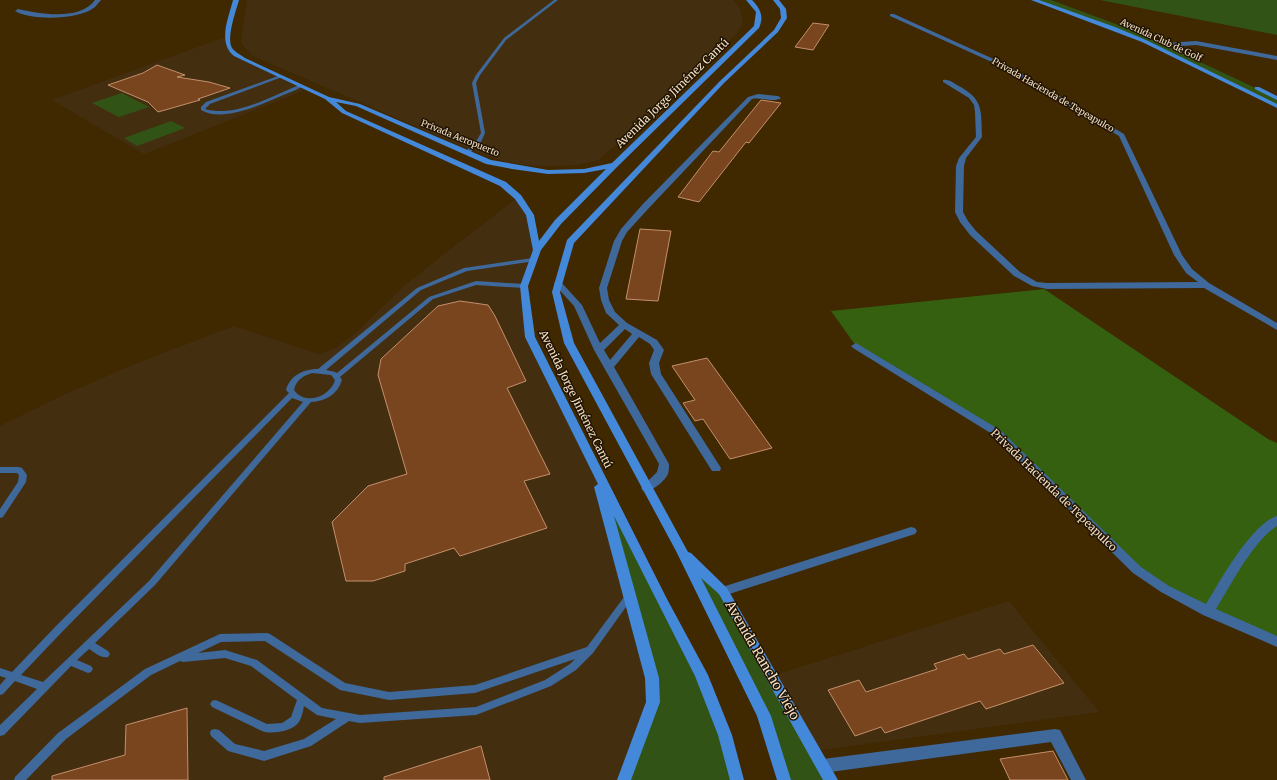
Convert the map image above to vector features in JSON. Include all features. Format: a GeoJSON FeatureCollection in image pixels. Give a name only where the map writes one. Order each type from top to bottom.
{"type":"FeatureCollection","features":[{"type":"Feature","properties":{"kind":"main road","name":"Privada Aeropuerto"},"geometry":{"type":"LineString","coordinates":[[236,0],[228,36],[228,44],[232,51],[243,59],[327,98],[358,105],[489,162],[548,172],[584,171],[614,165]]}},
{"type":"Feature","properties":{"kind":"main road","name":"Avenida Jorge Jiménez Cantú"},"geometry":{"type":"LineString","coordinates":[[737,780],[725,735],[701,675],[662,601],[530,337],[524,286],[536,250],[558,222],[614,165],[757,27],[760,17],[756,6],[749,0]]}},
{"type":"Feature","properties":{"kind":"main road","name":"Avenida Jorge Jiménez Cantú"},"geometry":{"type":"LineString","coordinates":[[776,0],[783,9],[784,18],[776,31],[717,88],[570,242],[556,292],[569,343],[682,551],[764,716],[784,780]]}},
{"type":"Feature","properties":{"kind":"main road","name":"Avenida Club de Golf"},"geometry":{"type":"LineString","coordinates":[[1034,0],[1113,28],[1144,41],[1277,106]]}},
{"type":"Feature","properties":{"kind":"main road","name":"Avenida Club de Golf"},"geometry":{"type":"LineString","coordinates":[[1051,0],[1110,21],[1194,58]]}},
{"type":"Feature","properties":{"kind":"main road"},"geometry":{"type":"LineString","coordinates":[[1249,84],[1277,98]]}},
{"type":"Feature","properties":{"kind":"main road","name":"Privada Aeropuerto"},"geometry":{"type":"LineString","coordinates":[[327,98],[344,112],[503,184],[518,197],[530,215],[536,250]]}},
{"type":"Feature","properties":{"kind":"main road"},"geometry":{"type":"LineString","coordinates":[[593,464],[652,678],[653,702],[624,780]]}},
{"type":"Feature","properties":{"kind":"main road","name":"Avenida Rancho Viejo"},"geometry":{"type":"LineString","coordinates":[[682,551],[723,591],[831,780]]}},
{"type":"Feature","properties":{"kind":"street"},"geometry":{"type":"LineString","coordinates":[[18,11],[39,16],[66,15],[83,11],[94,6],[97,1]]}},
{"type":"Feature","properties":{"kind":"street","name":"Privada Hacienda de Tepeapulco"},"geometry":{"type":"LineString","coordinates":[[892,16],[974,51],[1007,67],[1122,135],[1178,255],[1189,271],[1206,285],[1277,327]]}},
{"type":"Feature","properties":{"kind":"street"},"geometry":{"type":"LineString","coordinates":[[1166,45],[1196,43],[1277,58]]}},
{"type":"Feature","properties":{"kind":"street"},"geometry":{"type":"LineString","coordinates":[[945,81],[971,97],[977,105],[978,112],[979,137],[963,158],[960,166],[959,212],[964,222],[973,233],[1017,274],[1035,284],[1047,286],[1206,285]]}},
{"type":"Feature","properties":{"kind":"street"},"geometry":{"type":"LineString","coordinates":[[716,468],[656,374],[654,363],[659,350],[654,342],[624,326],[611,313],[605,300],[603,288],[618,241],[624,231],[750,98],[758,96],[778,98]]}},
{"type":"Feature","properties":{"kind":"street"},"geometry":{"type":"LineString","coordinates":[[558,284],[578,305],[591,335],[608,367],[664,464],[662,474],[648,488]]}},
{"type":"Feature","properties":{"kind":"street"},"geometry":{"type":"LineString","coordinates":[[599,350],[624,326]]}},
{"type":"Feature","properties":{"kind":"street"},"geometry":{"type":"LineString","coordinates":[[608,367],[637,334]]}},
{"type":"Feature","properties":{"kind":"street","name":"Privada Hacienda de Tepeapulco"},"geometry":{"type":"LineString","coordinates":[[856,346],[996,432],[1137,570],[1165,589],[1208,611],[1277,642]]}},
{"type":"Feature","properties":{"kind":"street"},"geometry":{"type":"LineString","coordinates":[[1208,611],[1259,534],[1270,523],[1277,520]]}},
{"type":"Feature","properties":{"kind":"street"},"geometry":{"type":"LineString","coordinates":[[723,591],[911,531]]}},
{"type":"Feature","properties":{"kind":"street"},"geometry":{"type":"LineString","coordinates":[[823,766],[1055,735],[1079,780]]}},
{"type":"Feature","properties":{"kind":"lane"},"geometry":{"type":"LineString","coordinates":[[468,152],[479,141],[483,133],[474,83],[478,75],[505,39],[556,0]]}},
{"type":"Feature","properties":{"kind":"lane"},"geometry":{"type":"LineString","coordinates":[[280,77],[208,103],[203,110],[211,114],[229,114],[301,86]]}},
{"type":"Feature","properties":{"kind":"lane"},"geometry":{"type":"LineString","coordinates":[[320,370],[419,289],[466,270],[533,260]]}},
{"type":"Feature","properties":{"kind":"lane"},"geometry":{"type":"LineString","coordinates":[[337,376],[431,298],[476,283],[524,286]]}},
{"type":"Feature","properties":{"kind":"lane"},"geometry":{"type":"LineString","coordinates":[[320,370],[333,373],[337,376],[338,385],[331,394],[320,398],[309,400],[296,398],[290,390],[294,381],[305,373],[320,370]]}},
{"type":"Feature","properties":{"kind":"lane"},"geometry":{"type":"LineString","coordinates":[[0,691],[13,676],[292,394]]}},
{"type":"Feature","properties":{"kind":"lane"},"geometry":{"type":"LineString","coordinates":[[0,732],[70,661],[152,583],[309,400]]}},
{"type":"Feature","properties":{"kind":"lane"},"geometry":{"type":"LineString","coordinates":[[0,470],[18,470],[23,475],[22,482],[0,515]]}},
{"type":"Feature","properties":{"kind":"lane"},"geometry":{"type":"LineString","coordinates":[[177,658],[225,654],[254,663],[320,712],[360,720],[476,711],[548,683],[573,667],[590,650],[630,595]]}},
{"type":"Feature","properties":{"kind":"lane"},"geometry":{"type":"LineString","coordinates":[[19,780],[62,736],[148,672],[220,638],[267,637],[343,687],[390,696],[475,688],[590,650]]}},
{"type":"Feature","properties":{"kind":"lane"},"geometry":{"type":"LineString","coordinates":[[88,644],[105,654]]}},
{"type":"Feature","properties":{"kind":"lane"},"geometry":{"type":"LineString","coordinates":[[70,661],[88,669]]}},
{"type":"Feature","properties":{"kind":"lane"},"geometry":{"type":"LineString","coordinates":[[0,672],[44,687]]}},
{"type":"Feature","properties":{"kind":"lane"},"geometry":{"type":"LineString","coordinates":[[215,704],[266,728],[284,727],[295,720],[302,698]]}},
{"type":"Feature","properties":{"kind":"lane"},"geometry":{"type":"LineString","coordinates":[[215,733],[232,748],[264,756],[307,744],[347,717]]}},
{"type":"Feature","properties":{"kind":"shaded area"},"geometry":{"type":"Polygon","coordinates":[[[247,0],[733,0],[740,8],[743,23],[735,35],[659,109],[598,160],[578,165],[524,165],[500,160],[471,150],[253,56],[241,42],[247,0]]]}},
{"type":"Feature","properties":{"kind":"shaded area"},"geometry":{"type":"Polygon","coordinates":[[[228,36],[232,51],[243,59],[305,90],[144,154],[52,100],[228,36]]]}},
{"type":"Feature","properties":{"kind":"shaded area"},"geometry":{"type":"Polygon","coordinates":[[[518,197],[530,215],[537,250],[524,286],[530,337],[593,464],[653,702],[624,780],[0,780],[0,426],[59,397],[135,364],[234,326],[318,354],[334,349],[356,333],[406,284],[518,197]]]}},
{"type":"Feature","properties":{"kind":"shaded area"},"geometry":{"type":"Polygon","coordinates":[[[1009,601],[1099,712],[815,751],[772,676],[1009,601]]]}},
{"type":"Feature","properties":{"kind":"green space"},"geometry":{"type":"Polygon","coordinates":[[[1034,0],[1051,0],[1132,30],[1277,98],[1277,106],[1144,41],[1034,0]]]}},
{"type":"Feature","properties":{"kind":"green space"},"geometry":{"type":"Polygon","coordinates":[[[1100,0],[1277,0],[1277,35],[1100,0]]]}},
{"type":"Feature","properties":{"kind":"green space"},"geometry":{"type":"Polygon","coordinates":[[[122,93],[149,107],[119,117],[92,103],[122,93]]]}},
{"type":"Feature","properties":{"kind":"green space"},"geometry":{"type":"Polygon","coordinates":[[[171,121],[185,128],[137,146],[124,138],[171,121]]]}},
{"type":"Feature","properties":{"kind":"green space"},"geometry":{"type":"Polygon","coordinates":[[[1044,289],[1268,439],[1277,443],[1277,642],[1137,570],[996,432],[856,346],[831,311],[1044,289]]]}},
{"type":"Feature","properties":{"kind":"green space"},"geometry":{"type":"Polygon","coordinates":[[[593,464],[701,675],[737,780],[624,780],[653,702],[593,464]]]}},
{"type":"Feature","properties":{"kind":"green space"},"geometry":{"type":"Polygon","coordinates":[[[682,551],[723,591],[831,780],[784,780],[764,716],[682,551]]]}},
{"type":"Feature","properties":{"kind":"building"},"geometry":{"type":"Polygon","coordinates":[[[813,23],[829,25],[813,50],[795,47],[813,23]]]}},
{"type":"Feature","properties":{"kind":"building"},"geometry":{"type":"Polygon","coordinates":[[[157,65],[185,75],[177,77],[209,82],[230,88],[198,99],[200,100],[158,112],[148,102],[108,85],[143,73],[157,65]]]}},
{"type":"Feature","properties":{"kind":"building"},"geometry":{"type":"Polygon","coordinates":[[[761,100],[781,103],[749,143],[746,142],[699,202],[678,197],[713,151],[719,152],[761,100]]]}},
{"type":"Feature","properties":{"kind":"building"},"geometry":{"type":"Polygon","coordinates":[[[640,229],[671,231],[658,301],[626,299],[640,229]]]}},
{"type":"Feature","properties":{"kind":"building"},"geometry":{"type":"Polygon","coordinates":[[[460,301],[488,305],[495,316],[526,381],[507,388],[550,474],[524,481],[547,528],[460,556],[454,548],[405,564],[405,571],[373,581],[346,581],[332,522],[368,486],[407,474],[378,375],[381,359],[438,306],[460,301]]]}},
{"type":"Feature","properties":{"kind":"building"},"geometry":{"type":"Polygon","coordinates":[[[707,358],[772,448],[730,459],[703,419],[695,421],[683,403],[695,400],[672,366],[707,358]]]}},
{"type":"Feature","properties":{"kind":"building"},"geometry":{"type":"Polygon","coordinates":[[[1033,645],[1064,683],[986,709],[980,701],[885,733],[881,727],[855,736],[828,690],[859,680],[866,692],[937,669],[934,664],[964,654],[968,659],[1000,649],[1004,654],[1033,645]]]}},
{"type":"Feature","properties":{"kind":"building"},"geometry":{"type":"Polygon","coordinates":[[[187,708],[188,780],[52,780],[52,776],[125,755],[126,725],[187,708]]]}},
{"type":"Feature","properties":{"kind":"building"},"geometry":{"type":"Polygon","coordinates":[[[481,746],[490,780],[384,780],[384,777],[481,746]]]}},
{"type":"Feature","properties":{"kind":"building"},"geometry":{"type":"Polygon","coordinates":[[[1053,751],[1068,780],[1010,780],[1000,759],[1053,751]]]}}]}
